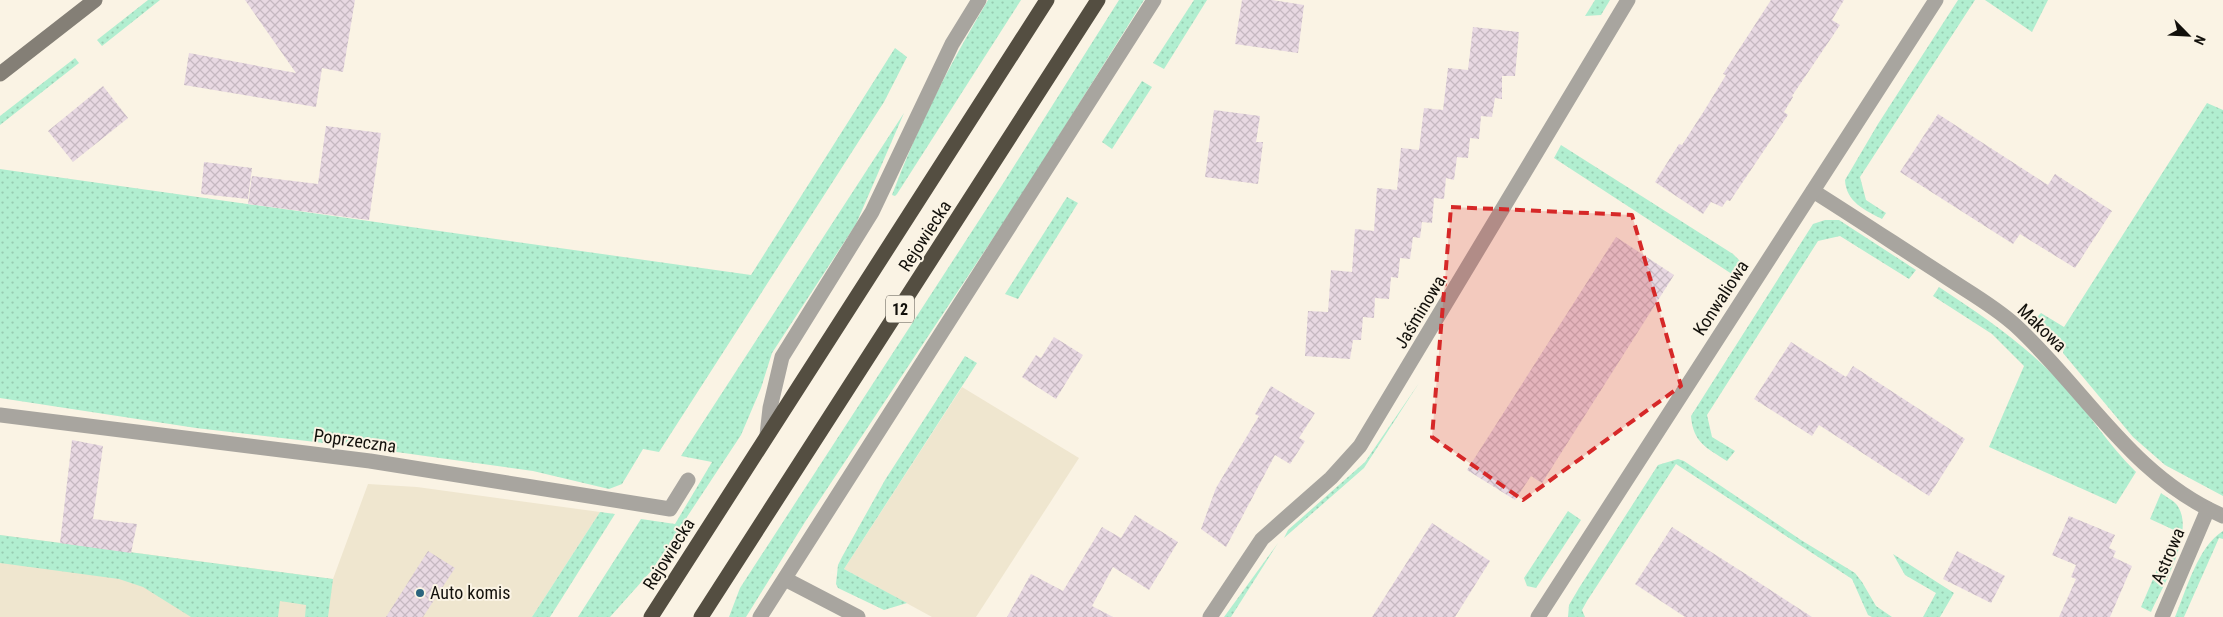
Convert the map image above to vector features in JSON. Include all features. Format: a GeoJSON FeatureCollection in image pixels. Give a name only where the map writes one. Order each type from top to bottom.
{"type":"FeatureCollection","features":[{"type":"Feature","properties":{"kind":"highway","name":"Rejowiecka"},"geometry":{"type":"LineString","coordinates":[[651,617],[1048,0]]}},
{"type":"Feature","properties":{"kind":"highway","name":"Rejowiecka"},"geometry":{"type":"LineString","coordinates":[[701,617],[1098,0]]}},
{"type":"Feature","properties":{"kind":"main road"},"geometry":{"type":"LineString","coordinates":[[0,74],[96,0]]}},
{"type":"Feature","properties":{"kind":"street","name":"Rejowiecka"},"geometry":{"type":"LineString","coordinates":[[767,435],[770,408],[782,357],[872,212],[952,44],[979,0]]}},
{"type":"Feature","properties":{"kind":"street"},"geometry":{"type":"LineString","coordinates":[[760,617],[1154,0]]}},
{"type":"Feature","properties":{"kind":"street","name":"Jaśminowa"},"geometry":{"type":"LineString","coordinates":[[1210,617],[1262,538],[1331,478],[1360,446],[1628,0]]}},
{"type":"Feature","properties":{"kind":"street","name":"Konwaliowa"},"geometry":{"type":"LineString","coordinates":[[1538,617],[1936,0]]}},
{"type":"Feature","properties":{"kind":"street","name":"Makowa"},"geometry":{"type":"LineString","coordinates":[[1813,191],[1893,242],[2013,324],[2036,346],[2143,463],[2168,484],[2223,516]]}},
{"type":"Feature","properties":{"kind":"street","name":"Poprzeczna"},"geometry":{"type":"LineString","coordinates":[[0,414],[370,461],[670,509],[688,480]]}},
{"type":"Feature","properties":{"kind":"street","name":"Astrowa"},"geometry":{"type":"LineString","coordinates":[[2162,617],[2208,509]]}},
{"type":"Feature","properties":{"kind":"street"},"geometry":{"type":"LineString","coordinates":[[785,579],[858,617]]}},
{"type":"Feature","properties":{"kind":"highlighted area"},"geometry":{"type":"Polygon","coordinates":[[[1451,207],[1632,215],[1681,386],[1523,500],[1432,437],[1451,207]]]}},
{"type":"Feature","properties":{"kind":"shaded area"},"geometry":{"type":"Polygon","coordinates":[[[962,387],[1079,458],[976,617],[932,617],[844,569],[962,387]]]}},
{"type":"Feature","properties":{"kind":"shaded area"},"geometry":{"type":"Polygon","coordinates":[[[368,484],[417,487],[600,512],[532,617],[0,617],[0,535],[333,579],[368,484]]]}},
{"type":"Feature","properties":{"kind":"green space"},"geometry":{"type":"Polygon","coordinates":[[[148,0],[160,0],[102,46],[97,40],[148,0]]]}},
{"type":"Feature","properties":{"kind":"green space"},"geometry":{"type":"Polygon","coordinates":[[[988,0],[1021,0],[897,194],[895,196],[892,195],[935,95],[988,0]]]}},
{"type":"Feature","properties":{"kind":"green space"},"geometry":{"type":"Polygon","coordinates":[[[1119,0],[1144,0],[1023,193],[805,522],[746,617],[729,617],[740,588],[1004,182],[1119,0]]]}},
{"type":"Feature","properties":{"kind":"green space"},"geometry":{"type":"Polygon","coordinates":[[[1194,0],[1207,0],[1164,69],[1153,63],[1194,0]]]}},
{"type":"Feature","properties":{"kind":"green space"},"geometry":{"type":"Polygon","coordinates":[[[1595,0],[1610,0],[1601,15],[1585,16],[1595,0]]]}},
{"type":"Feature","properties":{"kind":"green space"},"geometry":{"type":"Polygon","coordinates":[[[1958,0],[1975,0],[1860,177],[1866,200],[1886,213],[1882,219],[1863,209],[1853,200],[1846,188],[1845,180],[1878,124],[1958,0]]]}},
{"type":"Feature","properties":{"kind":"green space"},"geometry":{"type":"Polygon","coordinates":[[[1985,0],[2048,0],[2032,32],[1985,0]]]}},
{"type":"Feature","properties":{"kind":"green space"},"geometry":{"type":"Polygon","coordinates":[[[895,48],[907,57],[884,102],[659,452],[643,449],[622,484],[609,489],[533,471],[375,449],[196,428],[0,398],[0,169],[751,275],[895,48]]]}},
{"type":"Feature","properties":{"kind":"green space"},"geometry":{"type":"Polygon","coordinates":[[[75,58],[79,63],[0,125],[0,116],[75,58]]]}},
{"type":"Feature","properties":{"kind":"green space"},"geometry":{"type":"Polygon","coordinates":[[[1142,81],[1152,87],[1112,149],[1102,142],[1142,81]]]}},
{"type":"Feature","properties":{"kind":"green space"},"geometry":{"type":"Polygon","coordinates":[[[2207,103],[2223,110],[2223,496],[2165,465],[2133,437],[2063,353],[2064,348],[2058,339],[2035,319],[2041,313],[2064,327],[2207,103]]]}},
{"type":"Feature","properties":{"kind":"green space"},"geometry":{"type":"Polygon","coordinates":[[[904,113],[856,224],[772,353],[761,388],[741,435],[652,570],[610,617],[578,617],[641,519],[675,524],[712,462],[681,456],[904,113]]]}},
{"type":"Feature","properties":{"kind":"green space"},"geometry":{"type":"Polygon","coordinates":[[[1561,145],[1733,254],[1745,266],[1738,278],[1554,158],[1561,145]]]}},
{"type":"Feature","properties":{"kind":"green space"},"geometry":{"type":"Polygon","coordinates":[[[1067,197],[1078,203],[1018,299],[1005,294],[1067,197]]]}},
{"type":"Feature","properties":{"kind":"green space"},"geometry":{"type":"Polygon","coordinates":[[[1825,220],[1839,220],[1916,270],[1909,279],[1840,236],[1818,241],[1707,415],[1712,437],[1735,451],[1727,461],[1707,448],[1698,439],[1692,425],[1691,416],[1813,224],[1825,220]]]}},
{"type":"Feature","properties":{"kind":"green space"},"geometry":{"type":"Polygon","coordinates":[[[1939,287],[2004,332],[2048,370],[2072,395],[2116,451],[2136,472],[2116,504],[1989,447],[2024,366],[1992,334],[1933,296],[1939,287]]]}},
{"type":"Feature","properties":{"kind":"green space"},"geometry":{"type":"Polygon","coordinates":[[[965,356],[977,363],[844,569],[907,603],[884,610],[838,588],[836,584],[838,565],[885,480],[965,356]]]}},
{"type":"Feature","properties":{"kind":"green space"},"geometry":{"type":"Polygon","coordinates":[[[1419,383],[1364,468],[1284,538],[1288,530],[1365,462],[1419,383]]]}},
{"type":"Feature","properties":{"kind":"green space"},"geometry":{"type":"Polygon","coordinates":[[[1678,459],[1684,461],[1801,540],[1855,573],[1876,606],[1892,617],[1872,617],[1868,615],[1852,579],[1676,464],[1587,601],[1582,610],[1585,617],[1568,617],[1569,605],[1579,588],[1658,465],[1678,459]]]}},
{"type":"Feature","properties":{"kind":"green space"},"geometry":{"type":"Polygon","coordinates":[[[2161,493],[2177,505],[2182,516],[2183,529],[2170,574],[2151,612],[2141,607],[2174,530],[2150,519],[2161,493]]]}},
{"type":"Feature","properties":{"kind":"green space"},"geometry":{"type":"Polygon","coordinates":[[[1568,511],[1581,520],[1536,588],[1527,586],[1524,578],[1568,511]]]}},
{"type":"Feature","properties":{"kind":"green space"},"geometry":{"type":"Polygon","coordinates":[[[600,512],[615,514],[550,617],[532,617],[600,512]]]}},
{"type":"Feature","properties":{"kind":"green space"},"geometry":{"type":"Polygon","coordinates":[[[2223,531],[2223,539],[2219,538],[2184,617],[2175,617],[2188,582],[2206,547],[2223,531]]]}},
{"type":"Feature","properties":{"kind":"green space"},"geometry":{"type":"Polygon","coordinates":[[[0,535],[333,579],[328,617],[305,617],[306,605],[280,601],[278,617],[191,617],[143,587],[119,579],[0,563],[0,535]]]}},
{"type":"Feature","properties":{"kind":"green space"},"geometry":{"type":"Polygon","coordinates":[[[1278,543],[1231,617],[1224,617],[1278,543]]]}},
{"type":"Feature","properties":{"kind":"green space"},"geometry":{"type":"Polygon","coordinates":[[[1893,554],[1954,593],[1940,617],[1923,617],[1936,593],[1905,575],[1893,554]]]}},
{"type":"Feature","properties":{"kind":"building"},"geometry":{"type":"Polygon","coordinates":[[[245,0],[355,0],[343,72],[322,68],[316,107],[184,85],[189,53],[296,73],[245,0]]]}},
{"type":"Feature","properties":{"kind":"building"},"geometry":{"type":"Polygon","coordinates":[[[1242,0],[1272,0],[1304,5],[1298,53],[1235,44],[1242,0]]]}},
{"type":"Feature","properties":{"kind":"building"},"geometry":{"type":"Polygon","coordinates":[[[1771,0],[1844,0],[1832,20],[1840,25],[1792,96],[1784,112],[1788,115],[1730,201],[1727,200],[1722,207],[1711,202],[1703,214],[1655,182],[1679,144],[1682,145],[1704,111],[1726,75],[1723,74],[1771,0]]]}},
{"type":"Feature","properties":{"kind":"building"},"geometry":{"type":"Polygon","coordinates":[[[1473,27],[1519,32],[1515,76],[1502,76],[1502,99],[1495,98],[1492,117],[1481,116],[1479,139],[1470,138],[1468,158],[1457,157],[1454,180],[1446,178],[1444,199],[1434,198],[1432,223],[1422,222],[1420,238],[1413,237],[1410,259],[1400,258],[1398,278],[1391,277],[1389,299],[1375,298],[1374,318],[1363,317],[1361,340],[1353,340],[1350,359],[1305,356],[1308,311],[1328,312],[1331,270],[1352,272],[1355,229],[1374,231],[1377,188],[1397,190],[1401,148],[1419,150],[1424,108],[1443,110],[1448,68],[1468,70],[1473,27]]]}},
{"type":"Feature","properties":{"kind":"building"},"geometry":{"type":"Polygon","coordinates":[[[103,86],[128,118],[73,162],[48,131],[103,86]]]}},
{"type":"Feature","properties":{"kind":"building"},"geometry":{"type":"Polygon","coordinates":[[[1214,110],[1260,116],[1256,142],[1263,142],[1258,184],[1205,177],[1214,110]]]}},
{"type":"Feature","properties":{"kind":"building"},"geometry":{"type":"Polygon","coordinates":[[[1938,114],[2048,185],[2055,174],[2112,211],[2075,268],[2020,234],[2013,244],[1900,172],[1938,114]]]}},
{"type":"Feature","properties":{"kind":"building"},"geometry":{"type":"Polygon","coordinates":[[[326,126],[381,133],[369,220],[248,204],[252,176],[318,184],[326,126]]]}},
{"type":"Feature","properties":{"kind":"building"},"geometry":{"type":"Polygon","coordinates":[[[204,162],[252,168],[248,199],[201,194],[204,162]]]}},
{"type":"Feature","properties":{"kind":"building"},"geometry":{"type":"Polygon","coordinates":[[[1616,237],[1674,275],[1542,483],[1531,476],[1515,500],[1467,470],[1616,237]]]}},
{"type":"Feature","properties":{"kind":"building"},"geometry":{"type":"Polygon","coordinates":[[[1054,337],[1083,355],[1056,399],[1022,377],[1036,355],[1041,358],[1054,337]]]}},
{"type":"Feature","properties":{"kind":"building"},"geometry":{"type":"Polygon","coordinates":[[[1791,342],[1846,377],[1853,366],[1965,439],[1929,496],[1819,425],[1812,436],[1754,399],[1791,342]]]}},
{"type":"Feature","properties":{"kind":"building"},"geometry":{"type":"Polygon","coordinates":[[[1271,386],[1315,413],[1299,438],[1305,441],[1290,464],[1275,455],[1226,547],[1201,529],[1216,488],[1259,416],[1255,414],[1271,386]]]}},
{"type":"Feature","properties":{"kind":"building"},"geometry":{"type":"Polygon","coordinates":[[[72,440],[103,446],[93,519],[137,524],[131,553],[60,543],[72,440]]]}},
{"type":"Feature","properties":{"kind":"building"},"geometry":{"type":"Polygon","coordinates":[[[1135,515],[1178,542],[1149,590],[1113,567],[1092,606],[1113,617],[1007,617],[1031,574],[1063,591],[1102,527],[1121,538],[1135,515]]]}},
{"type":"Feature","properties":{"kind":"building"},"geometry":{"type":"Polygon","coordinates":[[[2069,516],[2115,535],[2109,548],[2116,551],[2113,557],[2132,566],[2110,617],[2059,617],[2076,579],[2071,577],[2076,565],[2052,555],[2069,516]]]}},
{"type":"Feature","properties":{"kind":"building"},"geometry":{"type":"Polygon","coordinates":[[[1432,523],[1490,561],[1455,617],[1372,617],[1432,523]]]}},
{"type":"Feature","properties":{"kind":"building"},"geometry":{"type":"Polygon","coordinates":[[[1672,527],[1812,617],[1685,617],[1635,584],[1672,527]]]}},
{"type":"Feature","properties":{"kind":"building","name":"Auto komis"},"geometry":{"type":"Polygon","coordinates":[[[428,551],[455,568],[423,617],[386,617],[428,551]]]}},
{"type":"Feature","properties":{"kind":"building"},"geometry":{"type":"Polygon","coordinates":[[[1957,551],[2005,576],[1991,603],[1943,579],[1957,551]]]}},
{"type":"Feature","properties":{"kind":"place","name":"Auto komis"},"geometry":{"type":"Point","coordinates":[420,593]}}]}
